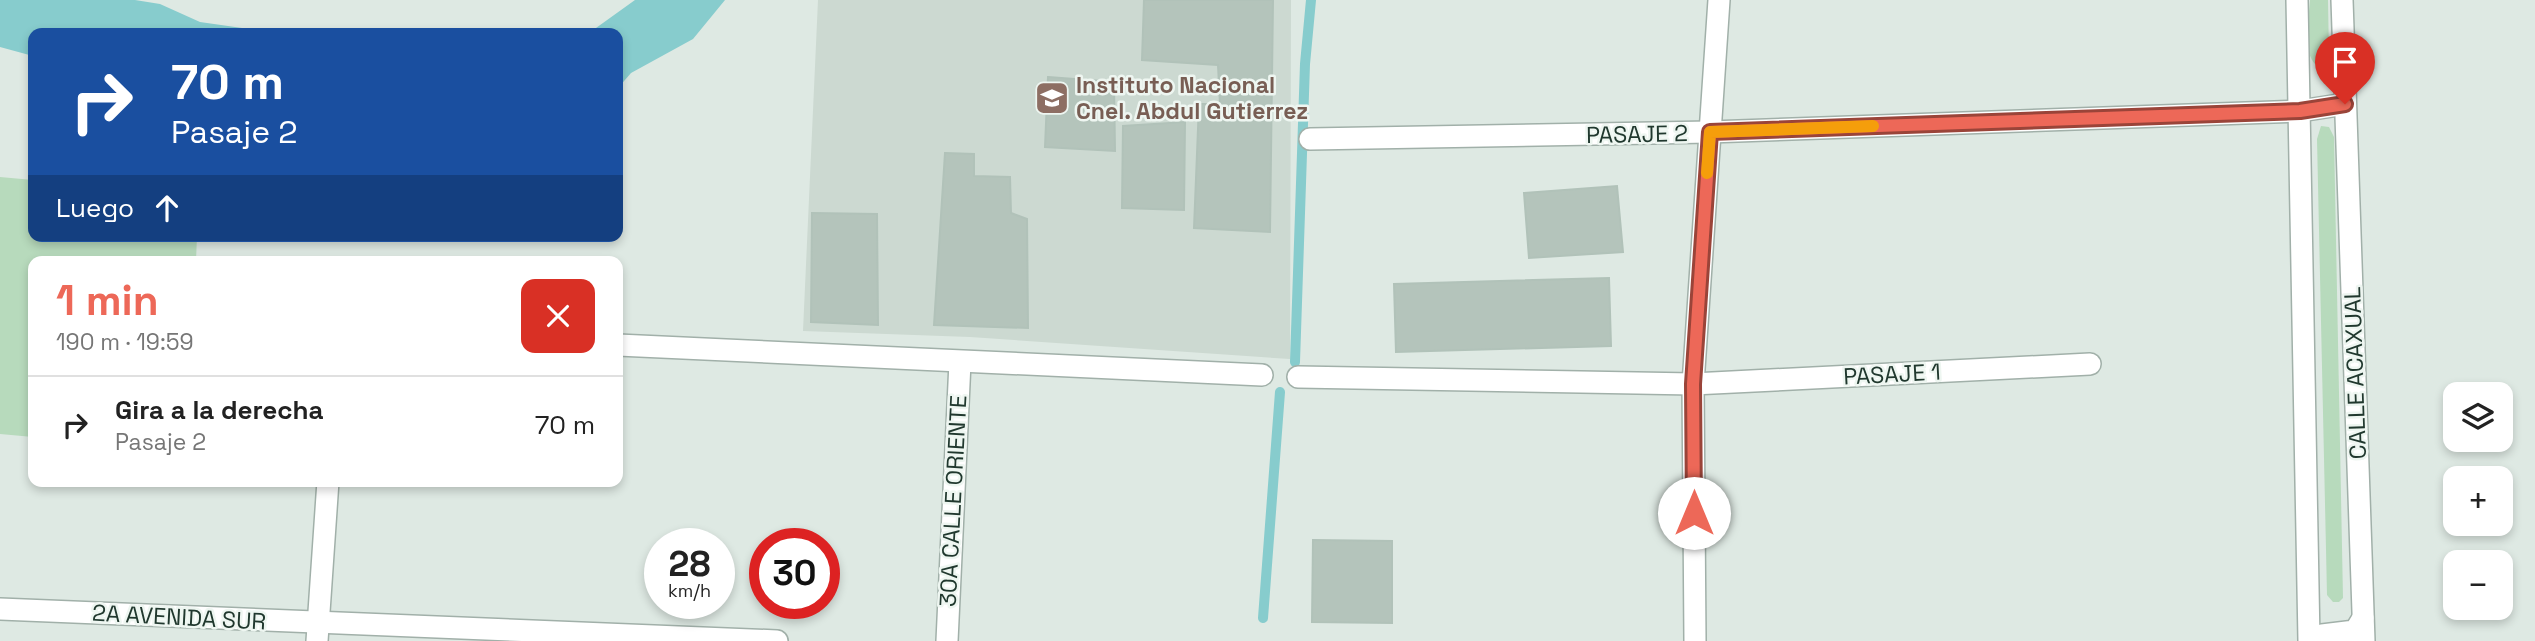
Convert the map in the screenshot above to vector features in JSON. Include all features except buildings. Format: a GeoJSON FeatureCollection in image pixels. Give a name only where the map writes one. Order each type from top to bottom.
{"type":"FeatureCollection","features":[{"type":"Feature","properties":{"kind":"street"},"geometry":{"type":"LineString","coordinates":[[1695,641],[1693,384],[1719,0]]}},
{"type":"Feature","properties":{"kind":"street"},"geometry":{"type":"LineString","coordinates":[[2297,0],[2309,641]]}},
{"type":"Feature","properties":{"kind":"street","name":"CALLE ACAXUAL"},"geometry":{"type":"LineString","coordinates":[[2342,0],[2364,641]]}},
{"type":"Feature","properties":{"kind":"street"},"geometry":{"type":"LineString","coordinates":[[2300,111],[2345,104]]}},
{"type":"Feature","properties":{"kind":"street","name":"PASAJE 2"},"geometry":{"type":"LineString","coordinates":[[1310,139],[1710,132],[2300,111]]}},
{"type":"Feature","properties":{"kind":"street"},"geometry":{"type":"LineString","coordinates":[[623,345],[1262,375]]}},
{"type":"Feature","properties":{"kind":"street","name":"30A CALLE ORIENTE"},"geometry":{"type":"LineString","coordinates":[[947,641],[960,362]]}},
{"type":"Feature","properties":{"kind":"street","name":"PASAJE 1"},"geometry":{"type":"LineString","coordinates":[[1298,377],[1693,384],[2090,364]]}},
{"type":"Feature","properties":{"kind":"street"},"geometry":{"type":"LineString","coordinates":[[317,632],[328,487]]}},
{"type":"Feature","properties":{"kind":"street","name":"2A AVENIDA SUR"},"geometry":{"type":"LineString","coordinates":[[0,609],[317,632],[777,641]]}},
{"type":"Feature","properties":{"kind":"street"},"geometry":{"type":"LineString","coordinates":[[2315,641],[2322,635],[2355,631],[2363,618]]}},
{"type":"Feature","properties":{"kind":"shaded area","name":"Instituto Nacional Cnel. Abdul Gutierrez"},"geometry":{"type":"Polygon","coordinates":[[[818,0],[1291,0],[1290,359],[970,337],[803,331],[818,0]]]}},
{"type":"Feature","properties":{"kind":"green space"},"geometry":{"type":"Polygon","coordinates":[[[2310,0],[2328,0],[2329,55],[2326,60],[2316,65],[2309,52],[2308,43],[2310,0]]]}},
{"type":"Feature","properties":{"kind":"green space"},"geometry":{"type":"Polygon","coordinates":[[[2321,126],[2329,127],[2334,137],[2343,598],[2339,602],[2333,602],[2327,595],[2317,139],[2321,126]]]}},
{"type":"Feature","properties":{"kind":"green space"},"geometry":{"type":"Polygon","coordinates":[[[0,177],[28,180],[28,242],[197,242],[196,256],[28,256],[28,437],[0,434],[0,177]]]}},
{"type":"Feature","properties":{"kind":"water"},"geometry":{"type":"Polygon","coordinates":[[[0,0],[135,0],[160,4],[200,22],[243,28],[28,28],[28,55],[0,47],[0,0]]]}},
{"type":"Feature","properties":{"kind":"water"},"geometry":{"type":"Polygon","coordinates":[[[635,0],[725,0],[693,39],[631,73],[623,82],[623,28],[596,28],[635,0]]]}},
{"type":"Feature","properties":{"kind":"waterway"},"geometry":{"type":"LineString","coordinates":[[1295,362],[1305,64],[1311,0]]}},
{"type":"Feature","properties":{"kind":"waterway"},"geometry":{"type":"LineString","coordinates":[[1263,618],[1280,392]]}},
{"type":"Feature","properties":{"kind":"slow traffic"},"geometry":{"type":"LineString","coordinates":[[1707,173],[1710,132],[1873,126]]}},
{"type":"Feature","properties":{"kind":"place","name":"Instituto Nacional Cnel. Abdul Gutierrez"},"geometry":{"type":"Point","coordinates":[1052,98]}},
{"type":"Feature","properties":{"kind":"route"},"geometry":{"type":"LineString","coordinates":[[1694,513],[1693,384],[1710,132],[2300,111],[2345,104]]}}]}
